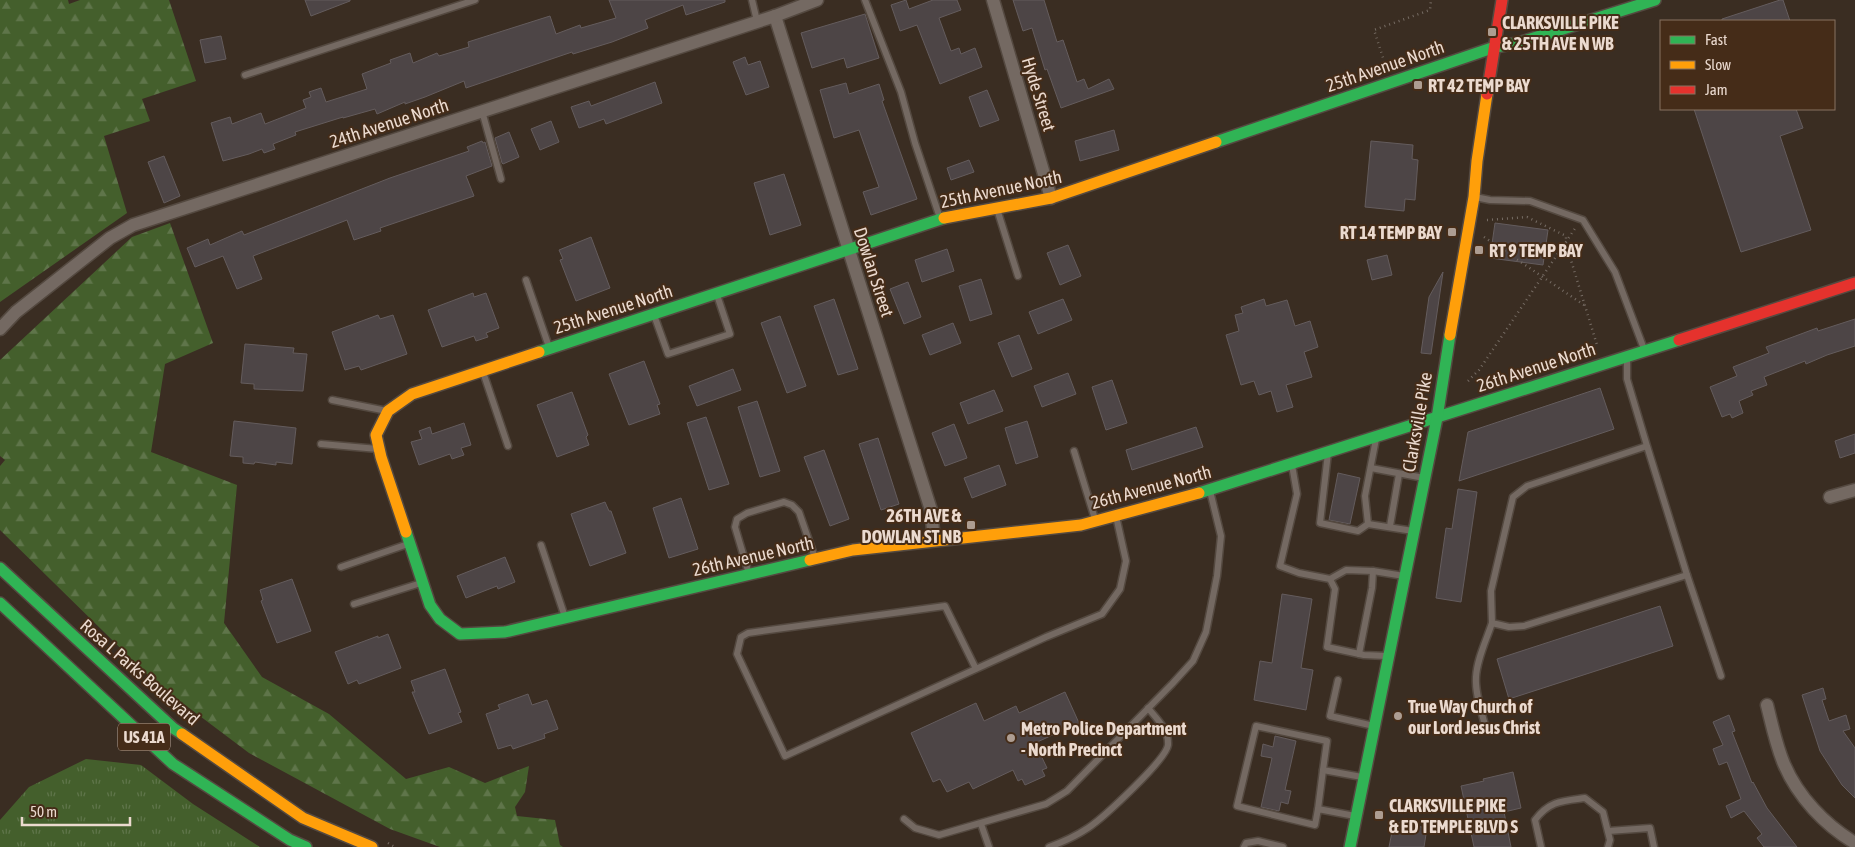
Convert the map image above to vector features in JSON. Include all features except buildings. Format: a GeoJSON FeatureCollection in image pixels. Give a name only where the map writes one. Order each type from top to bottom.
{"type":"FeatureCollection","features":[{"type":"Feature","properties":{"kind":"street","name":"24th Avenue North"},"geometry":{"type":"LineString","coordinates":[[0,329],[23,306],[110,238],[133,225],[774,16],[817,0]]}},
{"type":"Feature","properties":{"kind":"street","name":"Hyde Street"},"geometry":{"type":"LineString","coordinates":[[993,0],[1051,198]]}},
{"type":"Feature","properties":{"kind":"street","name":"Clarksville Pike"},"geometry":{"type":"LineString","coordinates":[[1350,847],[1438,418],[1462,261],[1474,197],[1476,165],[1502,0]]}},
{"type":"Feature","properties":{"kind":"street","name":"25th Avenue North"},"geometry":{"type":"LineString","coordinates":[[388,411],[412,394],[848,248],[941,219],[1051,198],[1495,47],[1518,43],[1647,1]]}},
{"type":"Feature","properties":{"kind":"street","name":"Dowlan Street"},"geometry":{"type":"LineString","coordinates":[[774,16],[931,510],[934,540]]}},
{"type":"Feature","properties":{"kind":"street","name":"26th Avenue North"},"geometry":{"type":"LineString","coordinates":[[422,583],[430,606],[440,619],[460,634],[505,632],[853,550],[1081,525],[1210,490],[1855,283]]}},
{"type":"Feature","properties":{"kind":"street"},"geometry":{"type":"LineString","coordinates":[[388,411],[376,436],[422,583]]}},
{"type":"Feature","properties":{"kind":"street"},"geometry":{"type":"LineString","coordinates":[[1830,497],[1855,490]]}},
{"type":"Feature","properties":{"kind":"street","name":"Rosa L Parks Boulevard"},"geometry":{"type":"LineString","coordinates":[[0,568],[173,728],[303,818],[372,847]]}},
{"type":"Feature","properties":{"kind":"street","name":"US 41A"},"geometry":{"type":"LineString","coordinates":[[0,603],[173,764],[225,800],[290,840],[306,847]]}},
{"type":"Feature","properties":{"kind":"street"},"geometry":{"type":"LineString","coordinates":[[1767,705],[1784,765],[1799,790],[1816,812],[1839,833],[1855,842]]}},
{"type":"Feature","properties":{"kind":"lane"},"geometry":{"type":"LineString","coordinates":[[245,75],[475,0]]}},
{"type":"Feature","properties":{"kind":"lane"},"geometry":{"type":"LineString","coordinates":[[752,0],[757,21]]}},
{"type":"Feature","properties":{"kind":"lane"},"geometry":{"type":"LineString","coordinates":[[865,0],[901,92],[915,144],[941,219]]}},
{"type":"Feature","properties":{"kind":"lane"},"geometry":{"type":"LineString","coordinates":[[482,111],[501,179]]}},
{"type":"Feature","properties":{"kind":"lane"},"geometry":{"type":"LineString","coordinates":[[1474,197],[1490,200],[1530,201],[1582,219],[1615,272],[1644,350]]}},
{"type":"Feature","properties":{"kind":"lane"},"geometry":{"type":"LineString","coordinates":[[996,208],[1018,276]]}},
{"type":"Feature","properties":{"kind":"lane"},"geometry":{"type":"LineString","coordinates":[[526,280],[550,348]]}},
{"type":"Feature","properties":{"kind":"lane"},"geometry":{"type":"LineString","coordinates":[[654,314],[668,354],[730,334],[716,293]]}},
{"type":"Feature","properties":{"kind":"lane"},"geometry":{"type":"LineString","coordinates":[[1626,356],[1627,379],[1687,575],[1721,676]]}},
{"type":"Feature","properties":{"kind":"lane"},"geometry":{"type":"LineString","coordinates":[[482,371],[508,446]]}},
{"type":"Feature","properties":{"kind":"lane"},"geometry":{"type":"LineString","coordinates":[[332,400],[388,411]]}},
{"type":"Feature","properties":{"kind":"lane"},"geometry":{"type":"LineString","coordinates":[[1368,524],[1365,496],[1376,438]]}},
{"type":"Feature","properties":{"kind":"lane"},"geometry":{"type":"LineString","coordinates":[[321,444],[379,449]]}},
{"type":"Feature","properties":{"kind":"lane"},"geometry":{"type":"LineString","coordinates":[[1485,725],[1477,694],[1476,679],[1478,665],[1492,623],[1491,591],[1513,497],[1527,486],[1647,446]]}},
{"type":"Feature","properties":{"kind":"lane"},"geometry":{"type":"LineString","coordinates":[[1074,452],[1096,521]]}},
{"type":"Feature","properties":{"kind":"lane"},"geometry":{"type":"LineString","coordinates":[[1328,452],[1320,523],[1358,531],[1368,524],[1414,531]]}},
{"type":"Feature","properties":{"kind":"lane"},"geometry":{"type":"LineString","coordinates":[[1291,464],[1297,494],[1280,566],[1300,573],[1330,579],[1346,570],[1373,571],[1405,576]]}},
{"type":"Feature","properties":{"kind":"lane"},"geometry":{"type":"LineString","coordinates":[[1371,468],[1425,478]]}},
{"type":"Feature","properties":{"kind":"lane"},"geometry":{"type":"LineString","coordinates":[[1390,526],[1399,474]]}},
{"type":"Feature","properties":{"kind":"lane"},"geometry":{"type":"LineString","coordinates":[[904,819],[915,828],[939,835],[1046,804],[1067,791],[1193,661],[1206,632],[1217,576],[1221,536],[1210,490]]}},
{"type":"Feature","properties":{"kind":"lane"},"geometry":{"type":"LineString","coordinates":[[749,575],[735,527],[738,519],[747,513],[784,502],[792,505],[799,512],[815,559]]}},
{"type":"Feature","properties":{"kind":"lane"},"geometry":{"type":"LineString","coordinates":[[976,669],[945,606],[748,633],[740,637],[737,654],[785,756],[1102,614],[1120,590],[1126,561],[1116,515]]}},
{"type":"Feature","properties":{"kind":"lane"},"geometry":{"type":"LineString","coordinates":[[341,567],[409,544]]}},
{"type":"Feature","properties":{"kind":"lane"},"geometry":{"type":"LineString","coordinates":[[541,545],[565,618]]}},
{"type":"Feature","properties":{"kind":"lane"},"geometry":{"type":"LineString","coordinates":[[1359,654],[1372,588],[1373,571]]}},
{"type":"Feature","properties":{"kind":"lane"},"geometry":{"type":"LineString","coordinates":[[1492,623],[1509,627],[1524,626],[1687,575]]}},
{"type":"Feature","properties":{"kind":"lane"},"geometry":{"type":"LineString","coordinates":[[1330,579],[1335,589],[1328,647],[1359,654],[1389,656]]}},
{"type":"Feature","properties":{"kind":"lane"},"geometry":{"type":"LineString","coordinates":[[354,604],[422,583]]}},
{"type":"Feature","properties":{"kind":"lane"},"geometry":{"type":"LineString","coordinates":[[1338,680],[1330,716],[1375,726]]}},
{"type":"Feature","properties":{"kind":"lane"},"geometry":{"type":"LineString","coordinates":[[1050,847],[1088,828],[1138,783],[1164,755],[1168,746],[1163,725],[1148,708]]}},
{"type":"Feature","properties":{"kind":"lane"},"geometry":{"type":"LineString","coordinates":[[1256,726],[1327,741],[1318,809],[1315,825],[1237,806],[1256,726]]}},
{"type":"Feature","properties":{"kind":"lane"},"geometry":{"type":"LineString","coordinates":[[1323,770],[1364,777]]}},
{"type":"Feature","properties":{"kind":"lane"},"geometry":{"type":"LineString","coordinates":[[1541,847],[1535,820],[1544,809],[1559,801],[1585,798],[1603,812],[1610,840],[1608,847]]}},
{"type":"Feature","properties":{"kind":"lane"},"geometry":{"type":"LineString","coordinates":[[1318,809],[1356,817]]}},
{"type":"Feature","properties":{"kind":"lane"},"geometry":{"type":"LineString","coordinates":[[981,824],[989,847]]}},
{"type":"Feature","properties":{"kind":"lane"},"geometry":{"type":"LineString","coordinates":[[1608,832],[1650,828],[1654,847]]}},
{"type":"Feature","properties":{"kind":"lane"},"geometry":{"type":"LineString","coordinates":[[1244,847],[1246,843],[1258,842],[1283,847]]}},
{"type":"Feature","properties":{"kind":"path"},"geometry":{"type":"LineString","coordinates":[[1387,68],[1374,30],[1430,10],[1431,0]]}},
{"type":"Feature","properties":{"kind":"path"},"geometry":{"type":"LineString","coordinates":[[1487,220],[1527,217],[1566,236],[1597,345]]}},
{"type":"Feature","properties":{"kind":"path"},"geometry":{"type":"LineString","coordinates":[[1468,381],[1478,370],[1582,219]]}},
{"type":"Feature","properties":{"kind":"path"},"geometry":{"type":"LineString","coordinates":[[1484,237],[1585,306]]}},
{"type":"Feature","properties":{"kind":"path"},"geometry":{"type":"LineString","coordinates":[[387,843],[396,847]]}},
{"type":"Feature","properties":{"kind":"green space"},"geometry":{"type":"Polygon","coordinates":[[[0,0],[68,0],[69,4],[80,0],[169,0],[196,81],[142,99],[150,121],[104,136],[127,213],[0,302],[0,0]]]}},
{"type":"Feature","properties":{"kind":"green space"},"geometry":{"type":"Polygon","coordinates":[[[170,223],[213,343],[165,364],[151,452],[237,485],[224,623],[262,677],[329,714],[406,779],[449,767],[485,783],[529,766],[525,792],[515,807],[517,816],[555,820],[560,845],[563,847],[440,847],[390,829],[249,753],[156,683],[0,530],[0,466],[5,460],[0,456],[0,360],[132,237],[170,223]]]}},
{"type":"Feature","properties":{"kind":"green space"},"geometry":{"type":"Polygon","coordinates":[[[86,759],[141,765],[193,804],[260,847],[0,847],[0,820],[29,787],[86,759]]]}},
{"type":"Feature","properties":{"kind":"traffic: fast"},"geometry":{"type":"LineString","coordinates":[[1216,142],[1495,47],[1518,43],[1655,0]]}},
{"type":"Feature","properties":{"kind":"traffic: fast"},"geometry":{"type":"LineString","coordinates":[[539,352],[944,218]]}},
{"type":"Feature","properties":{"kind":"traffic: fast"},"geometry":{"type":"LineString","coordinates":[[1350,847],[1437,418],[1450,335]]}},
{"type":"Feature","properties":{"kind":"traffic: fast"},"geometry":{"type":"LineString","coordinates":[[1199,493],[1679,340]]}},
{"type":"Feature","properties":{"kind":"traffic: fast"},"geometry":{"type":"LineString","coordinates":[[406,532],[430,605],[440,619],[460,634],[505,632],[810,560]]}},
{"type":"Feature","properties":{"kind":"traffic: fast"},"geometry":{"type":"LineString","coordinates":[[0,568],[173,728],[182,734]]}},
{"type":"Feature","properties":{"kind":"traffic: fast"},"geometry":{"type":"LineString","coordinates":[[0,603],[173,764],[290,840],[306,847]]}},
{"type":"Feature","properties":{"kind":"traffic: slow"},"geometry":{"type":"LineString","coordinates":[[1450,335],[1474,197],[1477,161],[1487,94]]}},
{"type":"Feature","properties":{"kind":"traffic: slow"},"geometry":{"type":"LineString","coordinates":[[944,218],[1051,198],[1216,142]]}},
{"type":"Feature","properties":{"kind":"traffic: slow"},"geometry":{"type":"LineString","coordinates":[[406,532],[381,457],[376,435],[388,411],[412,394],[539,352]]}},
{"type":"Feature","properties":{"kind":"traffic: slow"},"geometry":{"type":"LineString","coordinates":[[810,560],[853,550],[1081,525],[1199,493]]}},
{"type":"Feature","properties":{"kind":"traffic: slow"},"geometry":{"type":"LineString","coordinates":[[182,734],[303,818],[372,847]]}},
{"type":"Feature","properties":{"kind":"traffic: jam"},"geometry":{"type":"LineString","coordinates":[[1487,94],[1502,0]]}},
{"type":"Feature","properties":{"kind":"traffic: jam"},"geometry":{"type":"LineString","coordinates":[[1679,340],[1855,283]]}},
{"type":"Feature","properties":{"kind":"place","name":"CLARKSVILLE PIKE & 25TH AVE N WB"},"geometry":{"type":"Point","coordinates":[1492,32]}},
{"type":"Feature","properties":{"kind":"place","name":"RT 42 TEMP BAY"},"geometry":{"type":"Point","coordinates":[1418,85]}},
{"type":"Feature","properties":{"kind":"place","name":"RT 14 TEMP BAY"},"geometry":{"type":"Point","coordinates":[1452,232]}},
{"type":"Feature","properties":{"kind":"place","name":"RT 9 TEMP BAY"},"geometry":{"type":"Point","coordinates":[1479,250]}},
{"type":"Feature","properties":{"kind":"place","name":"26TH AVE & DOWLAN ST NB"},"geometry":{"type":"Point","coordinates":[971,525]}},
{"type":"Feature","properties":{"kind":"place","name":"True Way Church of our Lord Jesus Christ"},"geometry":{"type":"Point","coordinates":[1398,716]}},
{"type":"Feature","properties":{"kind":"place","name":"Metro Police Department - North Precinct"},"geometry":{"type":"Point","coordinates":[1011,738]}},
{"type":"Feature","properties":{"kind":"place","name":"CLARKSVILLE PIKE & ED TEMPLE BLVD S"},"geometry":{"type":"Point","coordinates":[1379,815]}}]}
